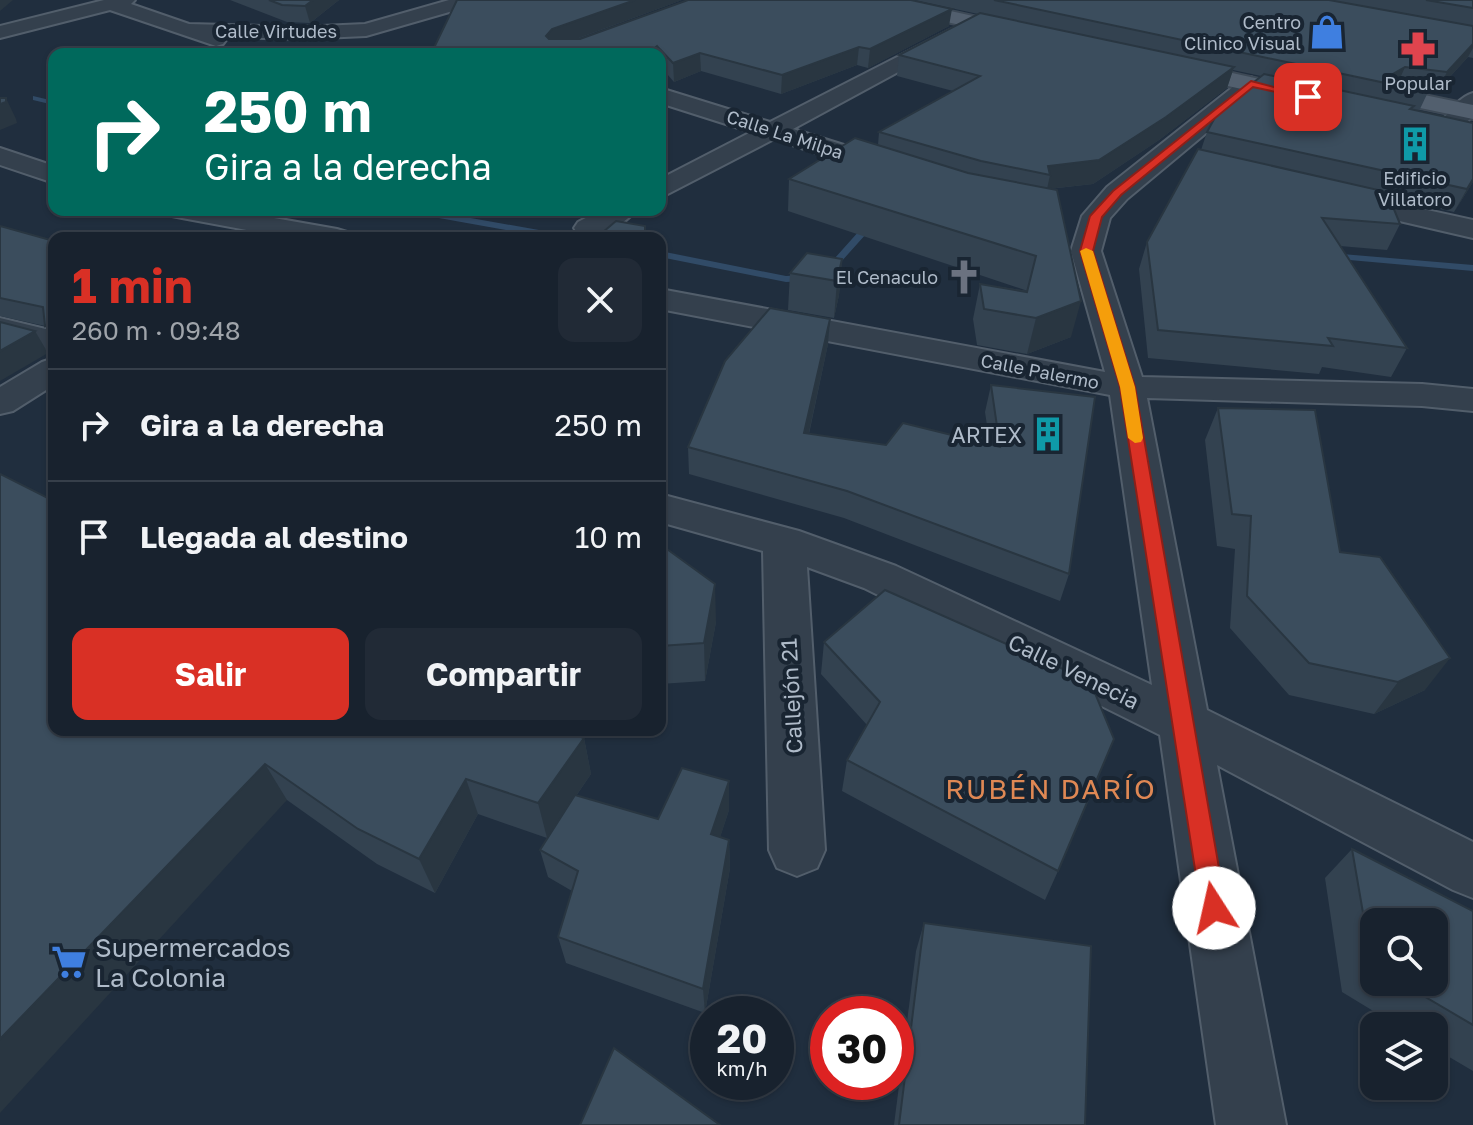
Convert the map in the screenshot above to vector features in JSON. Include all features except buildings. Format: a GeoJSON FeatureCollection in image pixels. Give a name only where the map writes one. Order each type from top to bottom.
{"type":"FeatureCollection","features":[{"type":"Feature","properties":{"kind":"main road"},"geometry":{"type":"LineString","coordinates":[[874,0],[1052,40]]}},
{"type":"Feature","properties":{"kind":"main road"},"geometry":{"type":"LineString","coordinates":[[948,0],[1041,20]]}},
{"type":"Feature","properties":{"kind":"main road"},"geometry":{"type":"LineString","coordinates":[[1162,55],[1323,90],[1251,84],[1162,55]]}},
{"type":"Feature","properties":{"kind":"main road"},"geometry":{"type":"LineString","coordinates":[[1397,96],[1442,101],[1468,113],[1354,97],[1397,96]]}},
{"type":"Feature","properties":{"kind":"street"},"geometry":{"type":"LineString","coordinates":[[35,23],[50,0]]}},
{"type":"Feature","properties":{"kind":"street","name":"Calle Virtudes"},"geometry":{"type":"LineString","coordinates":[[187,30],[300,33],[366,30],[470,0]]}},
{"type":"Feature","properties":{"kind":"street"},"geometry":{"type":"LineString","coordinates":[[8,39],[35,23],[119,2],[237,48]]}},
{"type":"Feature","properties":{"kind":"street"},"geometry":{"type":"LineString","coordinates":[[666,187],[975,22]]}},
{"type":"Feature","properties":{"kind":"street","name":"Calle Virtudes"},"geometry":{"type":"LineString","coordinates":[[338,48],[366,30]]}},
{"type":"Feature","properties":{"kind":"street"},"geometry":{"type":"LineString","coordinates":[[1251,84],[1181,161],[1117,193],[1084,215],[1086,251],[1127,387],[1251,1125]]}},
{"type":"Feature","properties":{"kind":"street","name":"Calle La Milpa"},"geometry":{"type":"LineString","coordinates":[[666,97],[923,179]]}},
{"type":"Feature","properties":{"kind":"street"},"geometry":{"type":"LineString","coordinates":[[0,156],[48,173]]}},
{"type":"Feature","properties":{"kind":"street"},"geometry":{"type":"LineString","coordinates":[[1305,191],[1473,229]]}},
{"type":"Feature","properties":{"kind":"street"},"geometry":{"type":"LineString","coordinates":[[204,216],[262,232]]}},
{"type":"Feature","properties":{"kind":"street"},"geometry":{"type":"LineString","coordinates":[[588,228],[611,216]]}},
{"type":"Feature","properties":{"kind":"street","name":"Calle Palermo"},"geometry":{"type":"LineString","coordinates":[[666,300],[1127,387],[1422,395],[1473,400]]}},
{"type":"Feature","properties":{"kind":"street"},"geometry":{"type":"LineString","coordinates":[[0,328],[48,340]]}},
{"type":"Feature","properties":{"kind":"street"},"geometry":{"type":"LineString","coordinates":[[0,403],[48,373]]}},
{"type":"Feature","properties":{"kind":"street","name":"Calle Venecia"},"geometry":{"type":"LineString","coordinates":[[666,510],[784,542],[880,577],[1182,722],[1473,871]]}},
{"type":"Feature","properties":{"kind":"street","name":"Callejón 21"},"geometry":{"type":"LineString","coordinates":[[784,542],[797,850]]}},
{"type":"Feature","properties":{"kind":"waterway"},"geometry":{"type":"LineString","coordinates":[[36,98],[48,101]]}},
{"type":"Feature","properties":{"kind":"waterway"},"geometry":{"type":"LineString","coordinates":[[444,216],[534,232]]}},
{"type":"Feature","properties":{"kind":"waterway"},"geometry":{"type":"LineString","coordinates":[[829,270],[863,232],[875,229]]}},
{"type":"Feature","properties":{"kind":"waterway"},"geometry":{"type":"LineString","coordinates":[[666,255],[786,279],[806,278]]}},
{"type":"Feature","properties":{"kind":"waterway"},"geometry":{"type":"LineString","coordinates":[[1330,256],[1473,268]]}},
{"type":"Feature","properties":{"kind":"slow traffic"},"geometry":{"type":"LineString","coordinates":[[1086,251],[1127,387],[1135,438]]}},
{"type":"Feature","properties":{"kind":"place","name":"Centro Clinico Visual"},"geometry":{"type":"Point","coordinates":[1327,32]}},
{"type":"Feature","properties":{"kind":"place","name":"Popular"},"geometry":{"type":"Point","coordinates":[1418,49]}},
{"type":"Feature","properties":{"kind":"place","name":"Edificio Villatoro"},"geometry":{"type":"Point","coordinates":[1415,144]}},
{"type":"Feature","properties":{"kind":"place","name":"El Cenaculo"},"geometry":{"type":"Point","coordinates":[964,277]}},
{"type":"Feature","properties":{"kind":"place","name":"ARTEX"},"geometry":{"type":"Point","coordinates":[1048,434]}},
{"type":"Feature","properties":{"kind":"place","name":"Supermercados La Colonia"},"geometry":{"type":"Point","coordinates":[69,962]}},
{"type":"Feature","properties":{"kind":"district","name":"RUBÉN DARÍO"},"geometry":{"type":"Point","coordinates":[1051,788]}},
{"type":"Feature","properties":{"kind":"route"},"geometry":{"type":"LineString","coordinates":[[1214,908],[1127,387],[1086,251],[1096,216],[1117,193],[1251,84],[1308,97]]}}]}
